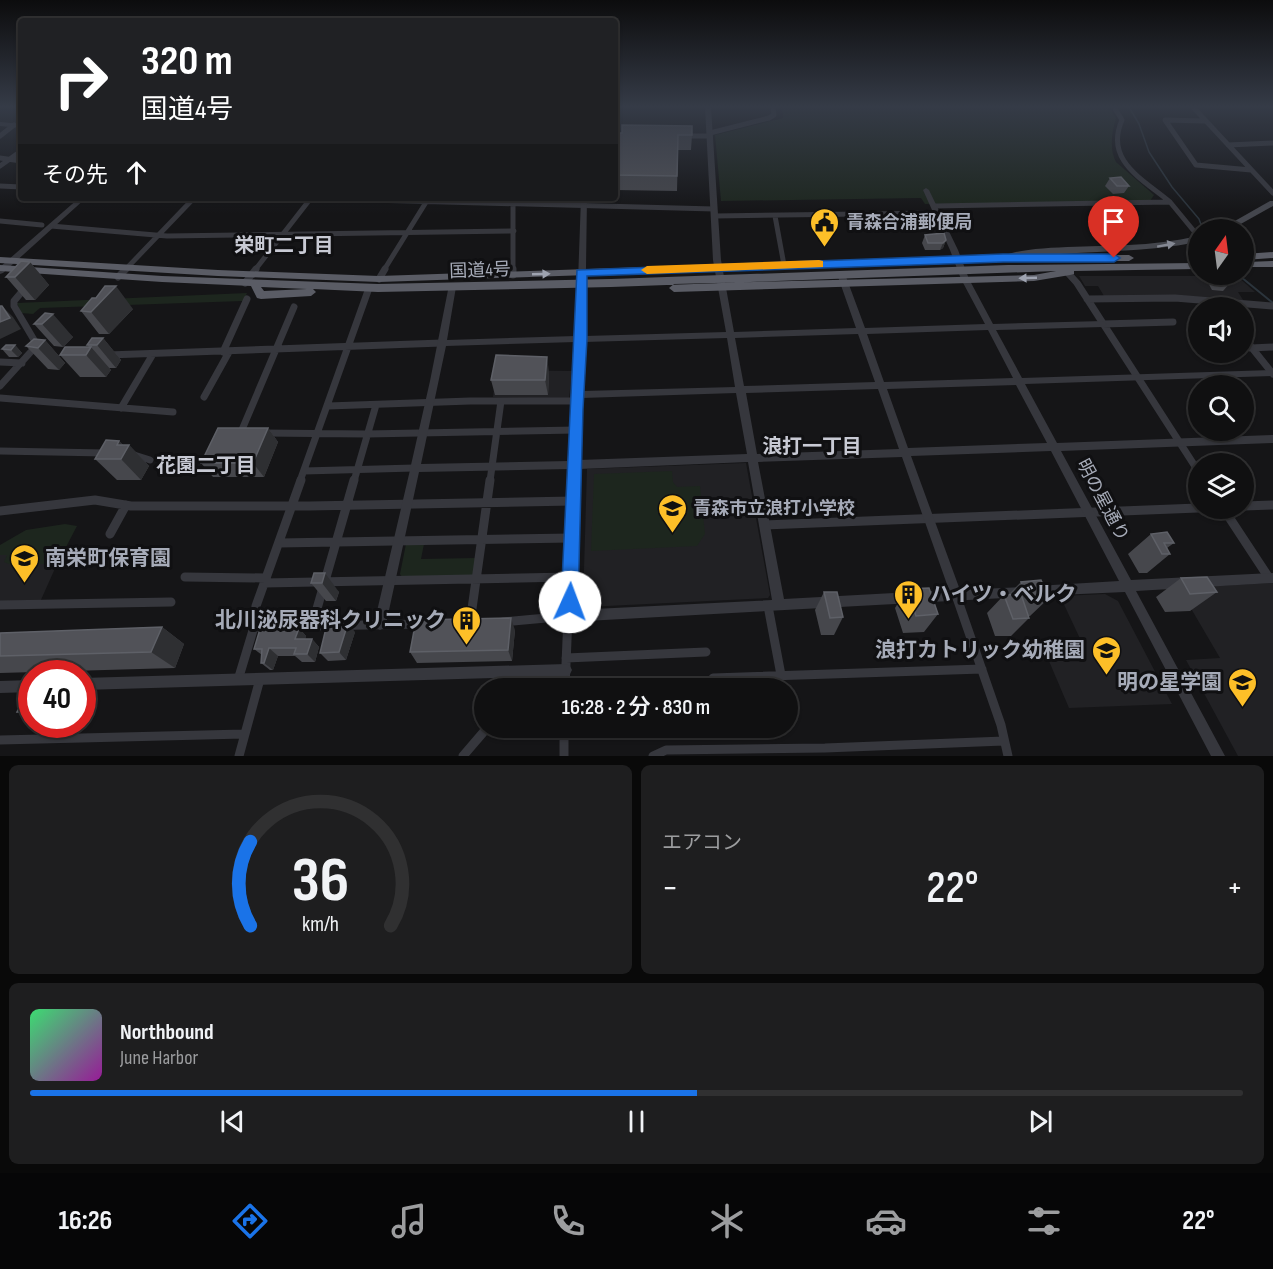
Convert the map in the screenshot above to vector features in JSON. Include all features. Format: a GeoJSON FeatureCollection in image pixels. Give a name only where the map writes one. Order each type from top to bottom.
{"type":"FeatureCollection","features":[{"type":"Feature","properties":{"kind":"highway"},"geometry":{"type":"LineString","coordinates":[[1254,256],[1273,255]]}},
{"type":"Feature","properties":{"kind":"highway"},"geometry":{"type":"LineString","coordinates":[[961,269],[1003,258],[1188,258]]}},
{"type":"Feature","properties":{"kind":"highway","name":"国道4号"},"geometry":{"type":"LineString","coordinates":[[2,264],[49,263],[127,268],[251,280]]}},
{"type":"Feature","properties":{"kind":"highway","name":"国道4号"},"geometry":{"type":"LineString","coordinates":[[2,264],[37,275],[251,280],[513,275],[581,278],[720,277]]}},
{"type":"Feature","properties":{"kind":"highway"},"geometry":{"type":"LineString","coordinates":[[1254,265],[1273,264]]}},
{"type":"Feature","properties":{"kind":"highway","name":"国道4号"},"geometry":{"type":"LineString","coordinates":[[251,280],[261,295],[303,293],[348,287],[452,287],[581,278],[630,289],[720,277],[784,265],[961,269]]}},
{"type":"Feature","properties":{"kind":"highway"},"geometry":{"type":"LineString","coordinates":[[720,277],[843,278],[961,269],[1188,266]]}},
{"type":"Feature","properties":{"kind":"highway"},"geometry":{"type":"LineString","coordinates":[[961,269],[1048,277],[1085,267]]}},
{"type":"Feature","properties":{"kind":"main road"},"geometry":{"type":"LineString","coordinates":[[1243,219],[1273,203]]}},
{"type":"Feature","properties":{"kind":"main road"},"geometry":{"type":"LineString","coordinates":[[1003,258],[1029,253],[1151,247],[1188,240]]}},
{"type":"Feature","properties":{"kind":"street"},"geometry":{"type":"LineString","coordinates":[[710,142],[720,277],[764,525],[781,675]]}},
{"type":"Feature","properties":{"kind":"street"},"geometry":{"type":"LineString","coordinates":[[1118,142],[1121,160],[1170,202],[1188,225]]}},
{"type":"Feature","properties":{"kind":"street"},"geometry":{"type":"LineString","coordinates":[[1180,142],[1196,165],[1251,170]]}},
{"type":"Feature","properties":{"kind":"street"},"geometry":{"type":"LineString","coordinates":[[1225,142],[1273,193]]}},
{"type":"Feature","properties":{"kind":"street"},"geometry":{"type":"LineString","coordinates":[[1228,145],[1273,143]]}},
{"type":"Feature","properties":{"kind":"street"},"geometry":{"type":"LineString","coordinates":[[0,166],[18,153]]}},
{"type":"Feature","properties":{"kind":"street"},"geometry":{"type":"LineString","coordinates":[[0,158],[18,160]]}},
{"type":"Feature","properties":{"kind":"street"},"geometry":{"type":"LineString","coordinates":[[0,186],[18,187]]}},
{"type":"Feature","properties":{"kind":"street","name":"明の星通り"},"geometry":{"type":"LineString","coordinates":[[926,190],[961,269],[1218,756]]}},
{"type":"Feature","properties":{"kind":"street"},"geometry":{"type":"LineString","coordinates":[[47,226],[71,201]]}},
{"type":"Feature","properties":{"kind":"street"},"geometry":{"type":"LineString","coordinates":[[2,264],[79,201]]}},
{"type":"Feature","properties":{"kind":"street"},"geometry":{"type":"LineString","coordinates":[[118,277],[191,201]]}},
{"type":"Feature","properties":{"kind":"street"},"geometry":{"type":"LineString","coordinates":[[251,280],[308,201]]}},
{"type":"Feature","properties":{"kind":"street"},"geometry":{"type":"LineString","coordinates":[[379,279],[426,201]]}},
{"type":"Feature","properties":{"kind":"street"},"geometry":{"type":"LineString","coordinates":[[444,201],[513,205],[584,202],[775,216],[1170,202]]}},
{"type":"Feature","properties":{"kind":"street"},"geometry":{"type":"LineString","coordinates":[[565,678],[581,339],[584,202]]}},
{"type":"Feature","properties":{"kind":"street"},"geometry":{"type":"LineString","coordinates":[[513,205],[513,275]]}},
{"type":"Feature","properties":{"kind":"street"},"geometry":{"type":"LineString","coordinates":[[775,216],[784,265]]}},
{"type":"Feature","properties":{"kind":"street"},"geometry":{"type":"LineString","coordinates":[[0,221],[158,236],[514,231]]}},
{"type":"Feature","properties":{"kind":"street"},"geometry":{"type":"LineString","coordinates":[[37,275],[49,263]]}},
{"type":"Feature","properties":{"kind":"street"},"geometry":{"type":"LineString","coordinates":[[1067,272],[1075,280],[1188,455]]}},
{"type":"Feature","properties":{"kind":"street"},"geometry":{"type":"LineString","coordinates":[[843,278],[982,669],[1008,756]]}},
{"type":"Feature","properties":{"kind":"street"},"geometry":{"type":"LineString","coordinates":[[0,386],[34,350],[36,342],[13,310],[14,301],[28,284]]}},
{"type":"Feature","properties":{"kind":"street"},"geometry":{"type":"LineString","coordinates":[[380,624],[430,403],[452,287]]}},
{"type":"Feature","properties":{"kind":"street"},"geometry":{"type":"LineString","coordinates":[[238,680],[254,627],[256,606],[369,288]]}},
{"type":"Feature","properties":{"kind":"street"},"geometry":{"type":"LineString","coordinates":[[1087,299],[1175,298],[1188,300]]}},
{"type":"Feature","properties":{"kind":"street"},"geometry":{"type":"LineString","coordinates":[[204,397],[226,352],[247,299]]}},
{"type":"Feature","properties":{"kind":"street"},"geometry":{"type":"LineString","coordinates":[[1254,306],[1273,306]]}},
{"type":"Feature","properties":{"kind":"street"},"geometry":{"type":"LineString","coordinates":[[294,307],[241,432],[367,434],[576,430]]}},
{"type":"Feature","properties":{"kind":"street"},"geometry":{"type":"LineString","coordinates":[[98,355],[1173,322]]}},
{"type":"Feature","properties":{"kind":"street"},"geometry":{"type":"LineString","coordinates":[[1254,348],[1273,347]]}},
{"type":"Feature","properties":{"kind":"street"},"geometry":{"type":"LineString","coordinates":[[34,350],[43,351]]}},
{"type":"Feature","properties":{"kind":"street"},"geometry":{"type":"LineString","coordinates":[[1254,352],[1272,374]]}},
{"type":"Feature","properties":{"kind":"street"},"geometry":{"type":"LineString","coordinates":[[121,408],[153,354]]}},
{"type":"Feature","properties":{"kind":"street"},"geometry":{"type":"LineString","coordinates":[[0,362],[22,363]]}},
{"type":"Feature","properties":{"kind":"street"},"geometry":{"type":"LineString","coordinates":[[328,406],[881,385],[1272,374]]}},
{"type":"Feature","properties":{"kind":"street"},"geometry":{"type":"LineString","coordinates":[[0,398],[173,412]]}},
{"type":"Feature","properties":{"kind":"street"},"geometry":{"type":"LineString","coordinates":[[470,623],[501,401]]}},
{"type":"Feature","properties":{"kind":"street"},"geometry":{"type":"LineString","coordinates":[[312,626],[376,405]]}},
{"type":"Feature","properties":{"kind":"street"},"geometry":{"type":"LineString","coordinates":[[304,471],[575,464],[1273,439]]}},
{"type":"Feature","properties":{"kind":"street"},"geometry":{"type":"LineString","coordinates":[[0,451],[114,454]]}},
{"type":"Feature","properties":{"kind":"street"},"geometry":{"type":"LineString","coordinates":[[124,454],[138,455],[150,460]]}},
{"type":"Feature","properties":{"kind":"street"},"geometry":{"type":"LineString","coordinates":[[0,511],[95,500],[126,505],[292,506],[573,501]]}},
{"type":"Feature","properties":{"kind":"street"},"geometry":{"type":"LineString","coordinates":[[110,534],[126,505]]}},
{"type":"Feature","properties":{"kind":"street"},"geometry":{"type":"LineString","coordinates":[[1254,506],[1273,505]]}},
{"type":"Feature","properties":{"kind":"street"},"geometry":{"type":"LineString","coordinates":[[764,525],[1188,508]]}},
{"type":"Feature","properties":{"kind":"street"},"geometry":{"type":"LineString","coordinates":[[1231,519],[1271,578]]}},
{"type":"Feature","properties":{"kind":"street"},"geometry":{"type":"LineString","coordinates":[[279,543],[572,538]]}},
{"type":"Feature","properties":{"kind":"street"},"geometry":{"type":"LineString","coordinates":[[184,577],[324,582],[571,577]]}},
{"type":"Feature","properties":{"kind":"street"},"geometry":{"type":"LineString","coordinates":[[491,622],[1271,578]]}},
{"type":"Feature","properties":{"kind":"street"},"geometry":{"type":"LineString","coordinates":[[0,605],[171,602]]}},
{"type":"Feature","properties":{"kind":"street"},"geometry":{"type":"LineString","coordinates":[[459,623],[480,623]]}},
{"type":"Feature","properties":{"kind":"street"},"geometry":{"type":"LineString","coordinates":[[254,627],[436,624]]}},
{"type":"Feature","properties":{"kind":"street"},"geometry":{"type":"LineString","coordinates":[[96,684],[527,672],[566,664],[706,652]]}},
{"type":"Feature","properties":{"kind":"street"},"geometry":{"type":"LineString","coordinates":[[713,678],[982,669]]}},
{"type":"Feature","properties":{"kind":"street"},"geometry":{"type":"LineString","coordinates":[[523,678],[527,672]]}},
{"type":"Feature","properties":{"kind":"street"},"geometry":{"type":"LineString","coordinates":[[239,756],[260,680]]}},
{"type":"Feature","properties":{"kind":"street"},"geometry":{"type":"LineString","coordinates":[[0,687],[18,686]]}},
{"type":"Feature","properties":{"kind":"street"},"geometry":{"type":"LineString","coordinates":[[0,740],[244,734]]}},
{"type":"Feature","properties":{"kind":"street"},"geometry":{"type":"LineString","coordinates":[[463,756],[478,738]]}},
{"type":"Feature","properties":{"kind":"street"},"geometry":{"type":"LineString","coordinates":[[564,738],[564,756]]}},
{"type":"Feature","properties":{"kind":"street"},"geometry":{"type":"LineString","coordinates":[[653,756],[666,750],[756,753],[1004,741]]}},
{"type":"Feature","properties":{"kind":"shaded area"},"geometry":{"type":"Polygon","coordinates":[[[716,142],[1112,142],[1116,162],[1154,195],[1150,201],[925,204],[921,198],[721,201],[716,142]]]}},
{"type":"Feature","properties":{"kind":"shaded area"},"geometry":{"type":"Polygon","coordinates":[[[1079,276],[1188,276],[1188,285],[1247,285],[1255,292],[1238,292],[1241,297],[1188,297],[1188,300],[1104,296],[1098,286],[1085,286],[1079,276]]]}},
{"type":"Feature","properties":{"kind":"shaded area"},"geometry":{"type":"Polygon","coordinates":[[[247,293],[243,301],[40,308],[33,314],[21,313],[17,303],[247,293]]]}},
{"type":"Feature","properties":{"kind":"shaded area"},"geometry":{"type":"Polygon","coordinates":[[[496,370],[572,371],[569,399],[493,397],[496,370]]]}},
{"type":"Feature","properties":{"kind":"shaded area","name":"青森市立浪打小学校"},"geometry":{"type":"Polygon","coordinates":[[[746,463],[770,595],[768,598],[586,607],[583,603],[587,469],[746,463]]]}},
{"type":"Feature","properties":{"kind":"shaded area"},"geometry":{"type":"Polygon","coordinates":[[[672,471],[673,482],[677,487],[700,486],[705,534],[697,546],[591,551],[594,474],[672,471]]]}},
{"type":"Feature","properties":{"kind":"shaded area"},"geometry":{"type":"Polygon","coordinates":[[[65,524],[77,526],[57,564],[9,564],[4,562],[7,555],[0,555],[0,545],[26,530],[65,524]]]}},
{"type":"Feature","properties":{"kind":"shaded area"},"geometry":{"type":"Polygon","coordinates":[[[406,544],[424,544],[421,559],[476,558],[473,576],[402,577],[400,574],[406,544]]]}},
{"type":"Feature","properties":{"kind":"shaded area","name":"南栄町保育園"},"geometry":{"type":"Polygon","coordinates":[[[0,555],[7,555],[9,564],[57,564],[40,602],[0,602],[0,555]]]}},
{"type":"Feature","properties":{"kind":"shaded area","name":"明の星学園"},"geometry":{"type":"Polygon","coordinates":[[[1273,583],[1273,756],[1238,756],[1186,660],[1220,658],[1179,588],[1273,583]]]}},
{"type":"Feature","properties":{"kind":"shaded area","name":"浪打カトリック幼稚園"},"geometry":{"type":"Polygon","coordinates":[[[1105,594],[1118,601],[1172,704],[1069,708],[1043,647],[1083,645],[1060,596],[1105,594]]]}},
{"type":"Feature","properties":{"kind":"shaded area"},"geometry":{"type":"Polygon","coordinates":[[[627,676],[627,678],[600,678],[627,676]]]}},
{"type":"Feature","properties":{"kind":"building"},"geometry":{"type":"Polygon","coordinates":[[[618,142],[678,142],[677,176],[618,175],[618,142]]]}},
{"type":"Feature","properties":{"kind":"building"},"geometry":{"type":"Polygon","coordinates":[[[1121,177],[1129,186],[1117,186],[1110,178],[1121,177]]]}},
{"type":"Feature","properties":{"kind":"building"},"geometry":{"type":"Polygon","coordinates":[[[944,233],[946,240],[943,243],[928,243],[925,235],[944,233]]]}},
{"type":"Feature","properties":{"kind":"building"},"geometry":{"type":"Polygon","coordinates":[[[21,261],[30,262],[15,277],[6,277],[21,261]]]}},
{"type":"Feature","properties":{"kind":"building"},"geometry":{"type":"Polygon","coordinates":[[[105,286],[116,286],[91,312],[81,311],[92,298],[96,298],[105,286]]]}},
{"type":"Feature","properties":{"kind":"building"},"geometry":{"type":"Polygon","coordinates":[[[0,306],[10,318],[0,322],[0,306]]]}},
{"type":"Feature","properties":{"kind":"building"},"geometry":{"type":"Polygon","coordinates":[[[45,313],[53,314],[42,324],[34,324],[45,313]]]}},
{"type":"Feature","properties":{"kind":"building"},"geometry":{"type":"Polygon","coordinates":[[[92,338],[103,338],[97,345],[87,345],[92,338]]]}},
{"type":"Feature","properties":{"kind":"building"},"geometry":{"type":"Polygon","coordinates":[[[34,339],[45,340],[38,348],[26,346],[34,339]]]}},
{"type":"Feature","properties":{"kind":"building"},"geometry":{"type":"Polygon","coordinates":[[[6,345],[15,345],[11,350],[2,349],[6,345]]]}},
{"type":"Feature","properties":{"kind":"building"},"geometry":{"type":"Polygon","coordinates":[[[65,347],[91,347],[86,355],[60,355],[65,347]]]}},
{"type":"Feature","properties":{"kind":"building"},"geometry":{"type":"Polygon","coordinates":[[[496,355],[547,357],[545,380],[491,380],[496,355]]]}},
{"type":"Feature","properties":{"kind":"building"},"geometry":{"type":"Polygon","coordinates":[[[218,428],[268,428],[253,463],[201,463],[218,428]]]}},
{"type":"Feature","properties":{"kind":"building"},"geometry":{"type":"Polygon","coordinates":[[[106,440],[119,441],[117,445],[129,445],[121,459],[95,459],[106,440]]]}},
{"type":"Feature","properties":{"kind":"building"},"geometry":{"type":"Polygon","coordinates":[[[1167,532],[1174,543],[1164,543],[1170,554],[1162,554],[1151,534],[1167,532]]]}},
{"type":"Feature","properties":{"kind":"building"},"geometry":{"type":"Polygon","coordinates":[[[314,573],[325,573],[322,583],[311,583],[314,573]]]}},
{"type":"Feature","properties":{"kind":"building"},"geometry":{"type":"Polygon","coordinates":[[[1207,577],[1217,592],[1190,594],[1181,578],[1207,577]]]}},
{"type":"Feature","properties":{"kind":"building"},"geometry":{"type":"Polygon","coordinates":[[[1041,580],[1049,598],[1028,598],[1021,582],[1041,580]]]}},
{"type":"Feature","properties":{"kind":"building"},"geometry":{"type":"Polygon","coordinates":[[[929,588],[938,614],[916,616],[907,589],[929,588]]]}},
{"type":"Feature","properties":{"kind":"building"},"geometry":{"type":"Polygon","coordinates":[[[824,592],[837,592],[843,617],[830,618],[824,592]]]}},
{"type":"Feature","properties":{"kind":"building"},"geometry":{"type":"Polygon","coordinates":[[[1021,594],[1029,618],[1013,619],[1004,595],[1021,594]]]}},
{"type":"Feature","properties":{"kind":"building"},"geometry":{"type":"Polygon","coordinates":[[[511,618],[508,650],[410,652],[416,620],[511,618]]]}},
{"type":"Feature","properties":{"kind":"building"},"geometry":{"type":"Polygon","coordinates":[[[348,623],[339,652],[320,653],[327,624],[348,623]]]}},
{"type":"Feature","properties":{"kind":"building"},"geometry":{"type":"Polygon","coordinates":[[[287,625],[286,628],[299,628],[295,639],[312,639],[307,654],[294,654],[296,648],[269,648],[264,663],[261,663],[262,649],[254,649],[260,629],[287,625]]]}},
{"type":"Feature","properties":{"kind":"building"},"geometry":{"type":"Polygon","coordinates":[[[162,627],[151,652],[0,656],[0,633],[162,627]]]}},
{"type":"Feature","properties":{"kind":"waterway"},"geometry":{"type":"LineString","coordinates":[[1146,142],[1149,152],[1172,187],[1199,219]]}},
{"type":"Feature","properties":{"kind":"waterway"},"geometry":{"type":"LineString","coordinates":[[1251,285],[1273,303]]}},
{"type":"Feature","properties":{"kind":"slow traffic"},"geometry":{"type":"LineString","coordinates":[[647,270],[819,264]]}},
{"type":"Feature","properties":{"kind":"place","name":"青森合浦郵便局"},"geometry":{"type":"Point","coordinates":[825,248]}},
{"type":"Feature","properties":{"kind":"place","name":"青森市立浪打小学校"},"geometry":{"type":"Point","coordinates":[672,534]}},
{"type":"Feature","properties":{"kind":"place","name":"南栄町保育園"},"geometry":{"type":"Point","coordinates":[24,584]}},
{"type":"Feature","properties":{"kind":"place","name":"ハイツ・ベルク"},"geometry":{"type":"Point","coordinates":[909,620]}},
{"type":"Feature","properties":{"kind":"place","name":"北川泌尿器科クリニック"},"geometry":{"type":"Point","coordinates":[467,646]}},
{"type":"Feature","properties":{"kind":"place","name":"浪打カトリック幼稚園"},"geometry":{"type":"Point","coordinates":[1106,676]}},
{"type":"Feature","properties":{"kind":"place","name":"明の星学園"},"geometry":{"type":"Point","coordinates":[1243,708]}},
{"type":"Feature","properties":{"kind":"district","name":"栄町二丁目"},"geometry":{"type":"Point","coordinates":[284,245]}},
{"type":"Feature","properties":{"kind":"district","name":"浪打一丁目"},"geometry":{"type":"Point","coordinates":[812,446]}},
{"type":"Feature","properties":{"kind":"district","name":"花園二丁目"},"geometry":{"type":"Point","coordinates":[206,465]}},
{"type":"Feature","properties":{"kind":"route"},"geometry":{"type":"LineString","coordinates":[[570,602],[576,409],[581,339],[581,272],[1003,258],[1114,258]]}}]}
